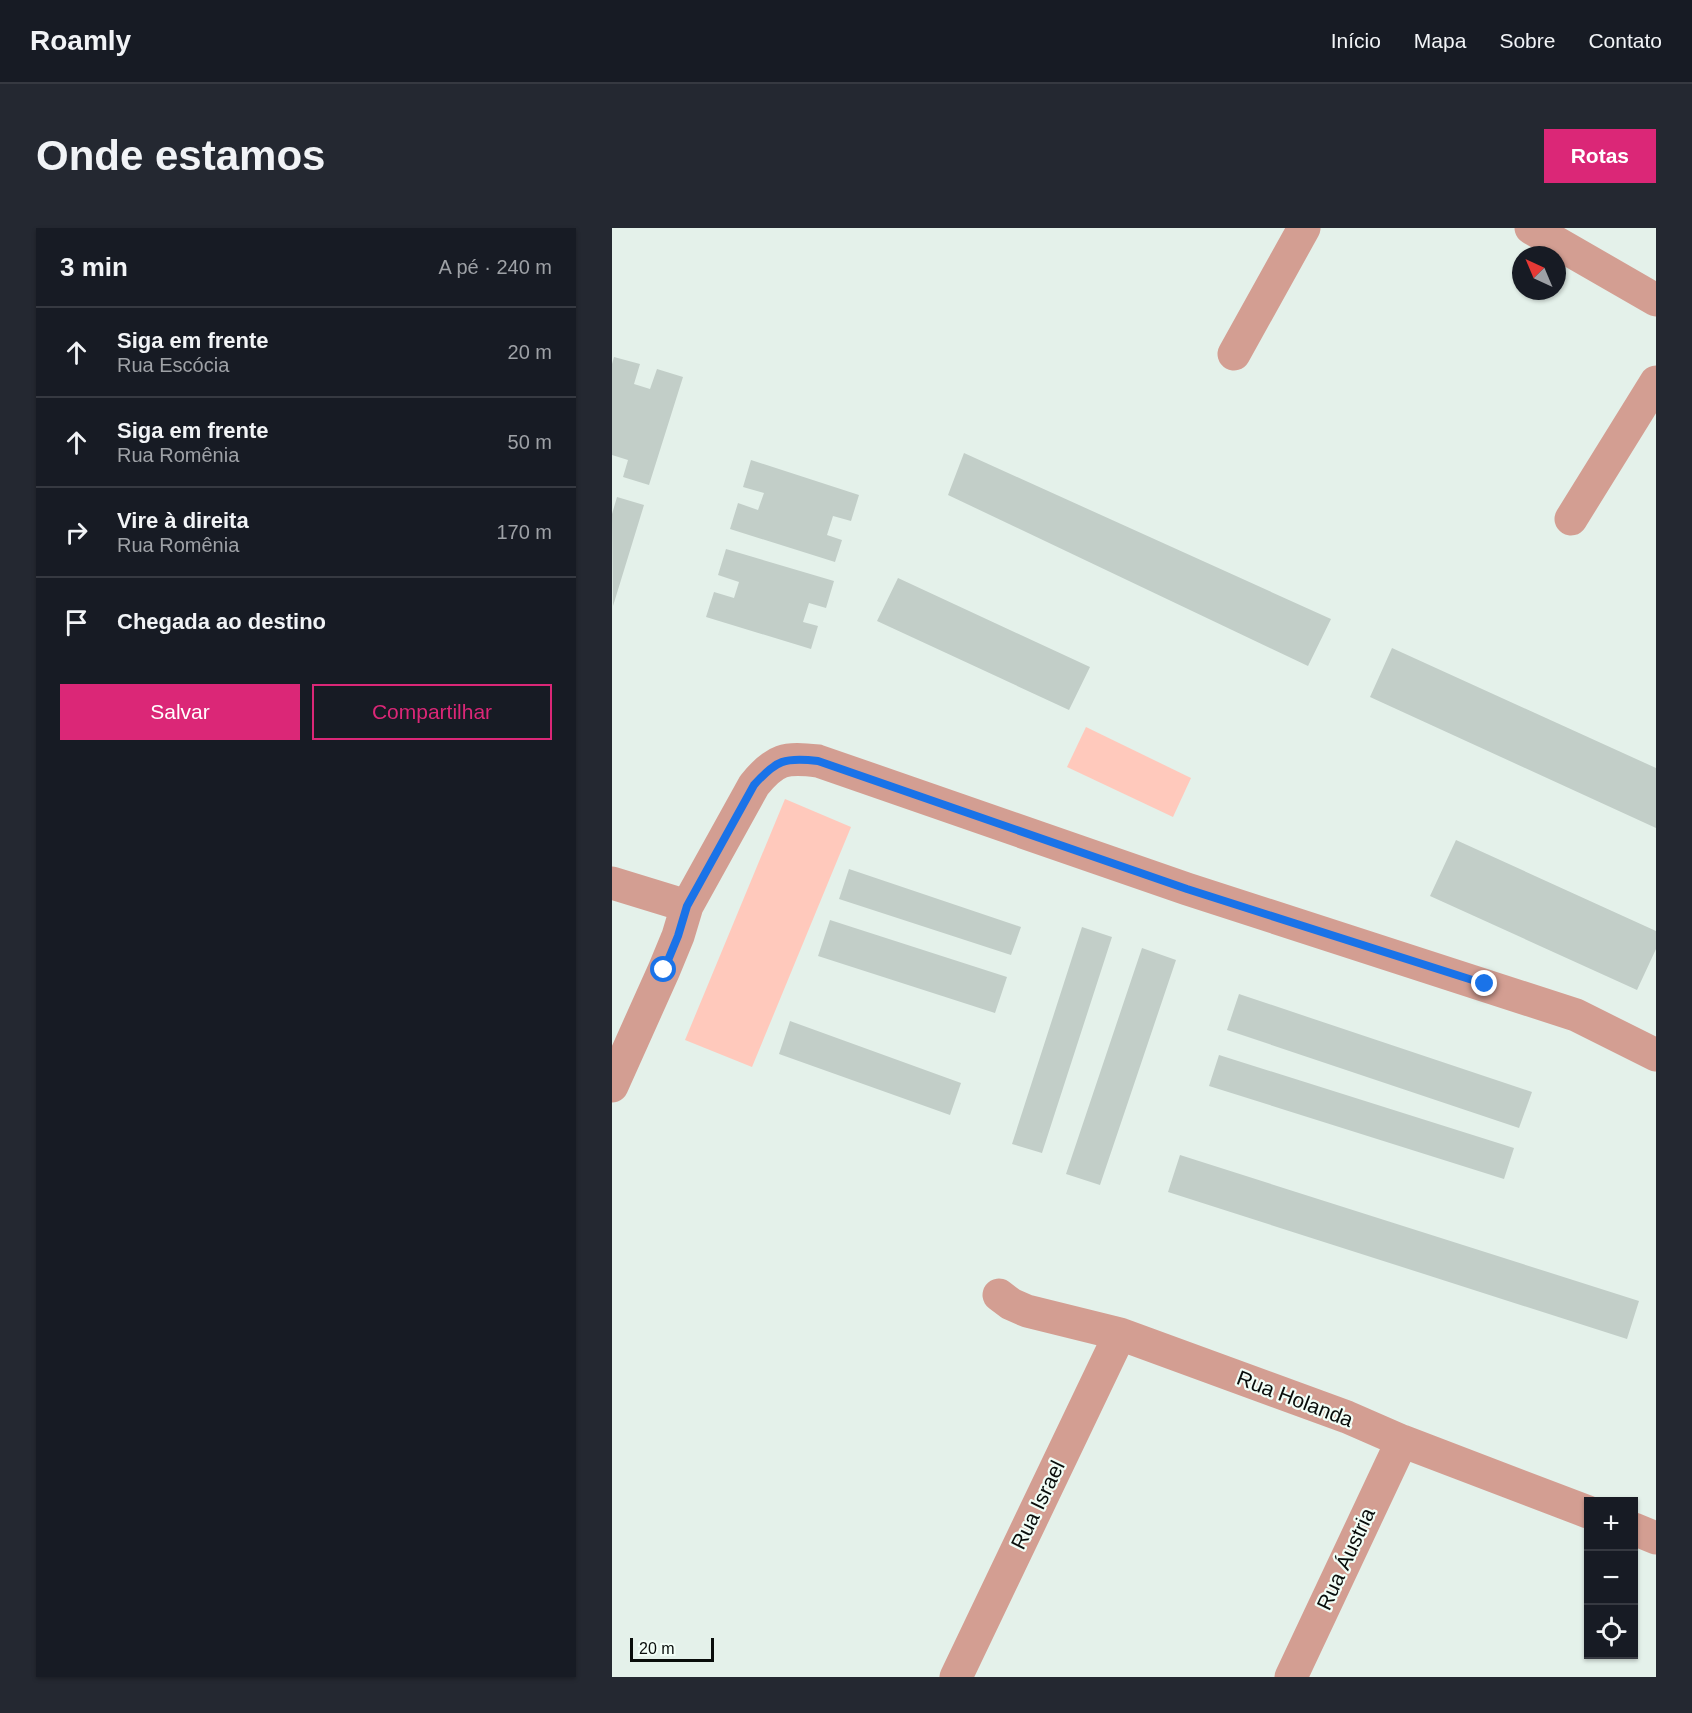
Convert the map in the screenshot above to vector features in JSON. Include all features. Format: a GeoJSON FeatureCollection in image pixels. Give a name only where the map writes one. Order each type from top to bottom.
{"type":"FeatureCollection","features":[{"type":"Feature","properties":{"kind":"street"},"geometry":{"type":"LineString","coordinates":[[1234,354],[1304,228]]}},
{"type":"Feature","properties":{"kind":"street"},"geometry":{"type":"LineString","coordinates":[[1531,228],[1656,300]]}},
{"type":"Feature","properties":{"kind":"street"},"geometry":{"type":"LineString","coordinates":[[1571,519],[1656,382]]}},
{"type":"Feature","properties":{"kind":"street"},"geometry":{"type":"LineString","coordinates":[[612,1086],[664,970],[687,906],[754,785],[766,770],[781,762],[797,759],[818,761],[1187,889],[1576,1015],[1656,1055]]}},
{"type":"Feature","properties":{"kind":"street"},"geometry":{"type":"LineString","coordinates":[[612,883],[687,906]]}},
{"type":"Feature","properties":{"kind":"street","name":"Rua Holanda"},"geometry":{"type":"LineString","coordinates":[[999,1295],[1011,1305],[1027,1311],[1120,1334],[1347,1417],[1402,1442],[1584,1510]]}},
{"type":"Feature","properties":{"kind":"street","name":"Rua Israel"},"geometry":{"type":"LineString","coordinates":[[956,1677],[1120,1334]]}},
{"type":"Feature","properties":{"kind":"street","name":"Rua Áustria"},"geometry":{"type":"LineString","coordinates":[[1291,1677],[1402,1442]]}},
{"type":"Feature","properties":{"kind":"street"},"geometry":{"type":"LineString","coordinates":[[1638,1531],[1656,1538]]}},
{"type":"Feature","properties":{"kind":"shaded area"},"geometry":{"type":"Polygon","coordinates":[[[1086,727],[1191,778],[1173,817],[1067,767],[1086,727]]]}},
{"type":"Feature","properties":{"kind":"shaded area"},"geometry":{"type":"Polygon","coordinates":[[[785,799],[851,827],[752,1067],[685,1040],[785,799]]]}},
{"type":"Feature","properties":{"kind":"building"},"geometry":{"type":"Polygon","coordinates":[[[614,357],[640,364],[634,384],[650,389],[657,369],[683,377],[649,485],[623,477],[628,460],[612,455],[612,364],[614,357]]]}},
{"type":"Feature","properties":{"kind":"building"},"geometry":{"type":"Polygon","coordinates":[[[964,453],[1331,619],[1308,666],[948,495],[964,453]]]}},
{"type":"Feature","properties":{"kind":"building"},"geometry":{"type":"Polygon","coordinates":[[[751,460],[859,495],[851,521],[833,516],[827,535],[842,540],[835,562],[730,529],[738,503],[758,510],[764,493],[743,487],[751,460]]]}},
{"type":"Feature","properties":{"kind":"building"},"geometry":{"type":"Polygon","coordinates":[[[617,497],[644,505],[613,606],[612,514],[617,497]]]}},
{"type":"Feature","properties":{"kind":"building"},"geometry":{"type":"Polygon","coordinates":[[[726,549],[834,581],[826,608],[809,603],[803,622],[818,626],[811,649],[706,617],[714,592],[734,598],[739,582],[718,575],[726,549]]]}},
{"type":"Feature","properties":{"kind":"building"},"geometry":{"type":"Polygon","coordinates":[[[898,578],[1090,667],[1069,710],[877,621],[898,578]]]}},
{"type":"Feature","properties":{"kind":"building"},"geometry":{"type":"Polygon","coordinates":[[[1392,648],[1656,768],[1656,828],[1370,697],[1392,648]]]}},
{"type":"Feature","properties":{"kind":"building"},"geometry":{"type":"Polygon","coordinates":[[[1456,840],[1656,931],[1656,949],[1637,990],[1430,896],[1456,840]]]}},
{"type":"Feature","properties":{"kind":"building"},"geometry":{"type":"Polygon","coordinates":[[[849,869],[1021,927],[1011,955],[839,899],[849,869]]]}},
{"type":"Feature","properties":{"kind":"building"},"geometry":{"type":"Polygon","coordinates":[[[830,920],[1007,977],[995,1013],[818,956],[830,920]]]}},
{"type":"Feature","properties":{"kind":"building"},"geometry":{"type":"Polygon","coordinates":[[[1082,927],[1112,937],[1042,1153],[1012,1144],[1082,927]]]}},
{"type":"Feature","properties":{"kind":"building"},"geometry":{"type":"Polygon","coordinates":[[[1142,948],[1176,960],[1100,1185],[1066,1174],[1142,948]]]}},
{"type":"Feature","properties":{"kind":"building"},"geometry":{"type":"Polygon","coordinates":[[[1239,994],[1532,1092],[1519,1128],[1227,1030],[1239,994]]]}},
{"type":"Feature","properties":{"kind":"building"},"geometry":{"type":"Polygon","coordinates":[[[790,1021],[961,1083],[950,1115],[779,1054],[790,1021]]]}},
{"type":"Feature","properties":{"kind":"building"},"geometry":{"type":"Polygon","coordinates":[[[1219,1055],[1514,1148],[1504,1179],[1209,1086],[1219,1055]]]}},
{"type":"Feature","properties":{"kind":"building"},"geometry":{"type":"Polygon","coordinates":[[[1180,1155],[1639,1301],[1627,1339],[1168,1192],[1180,1155]]]}},
{"type":"Feature","properties":{"kind":"route"},"geometry":{"type":"LineString","coordinates":[[664,970],[687,906],[754,785],[766,770],[781,762],[797,759],[818,761],[1187,889],[1485,984]]}}]}
